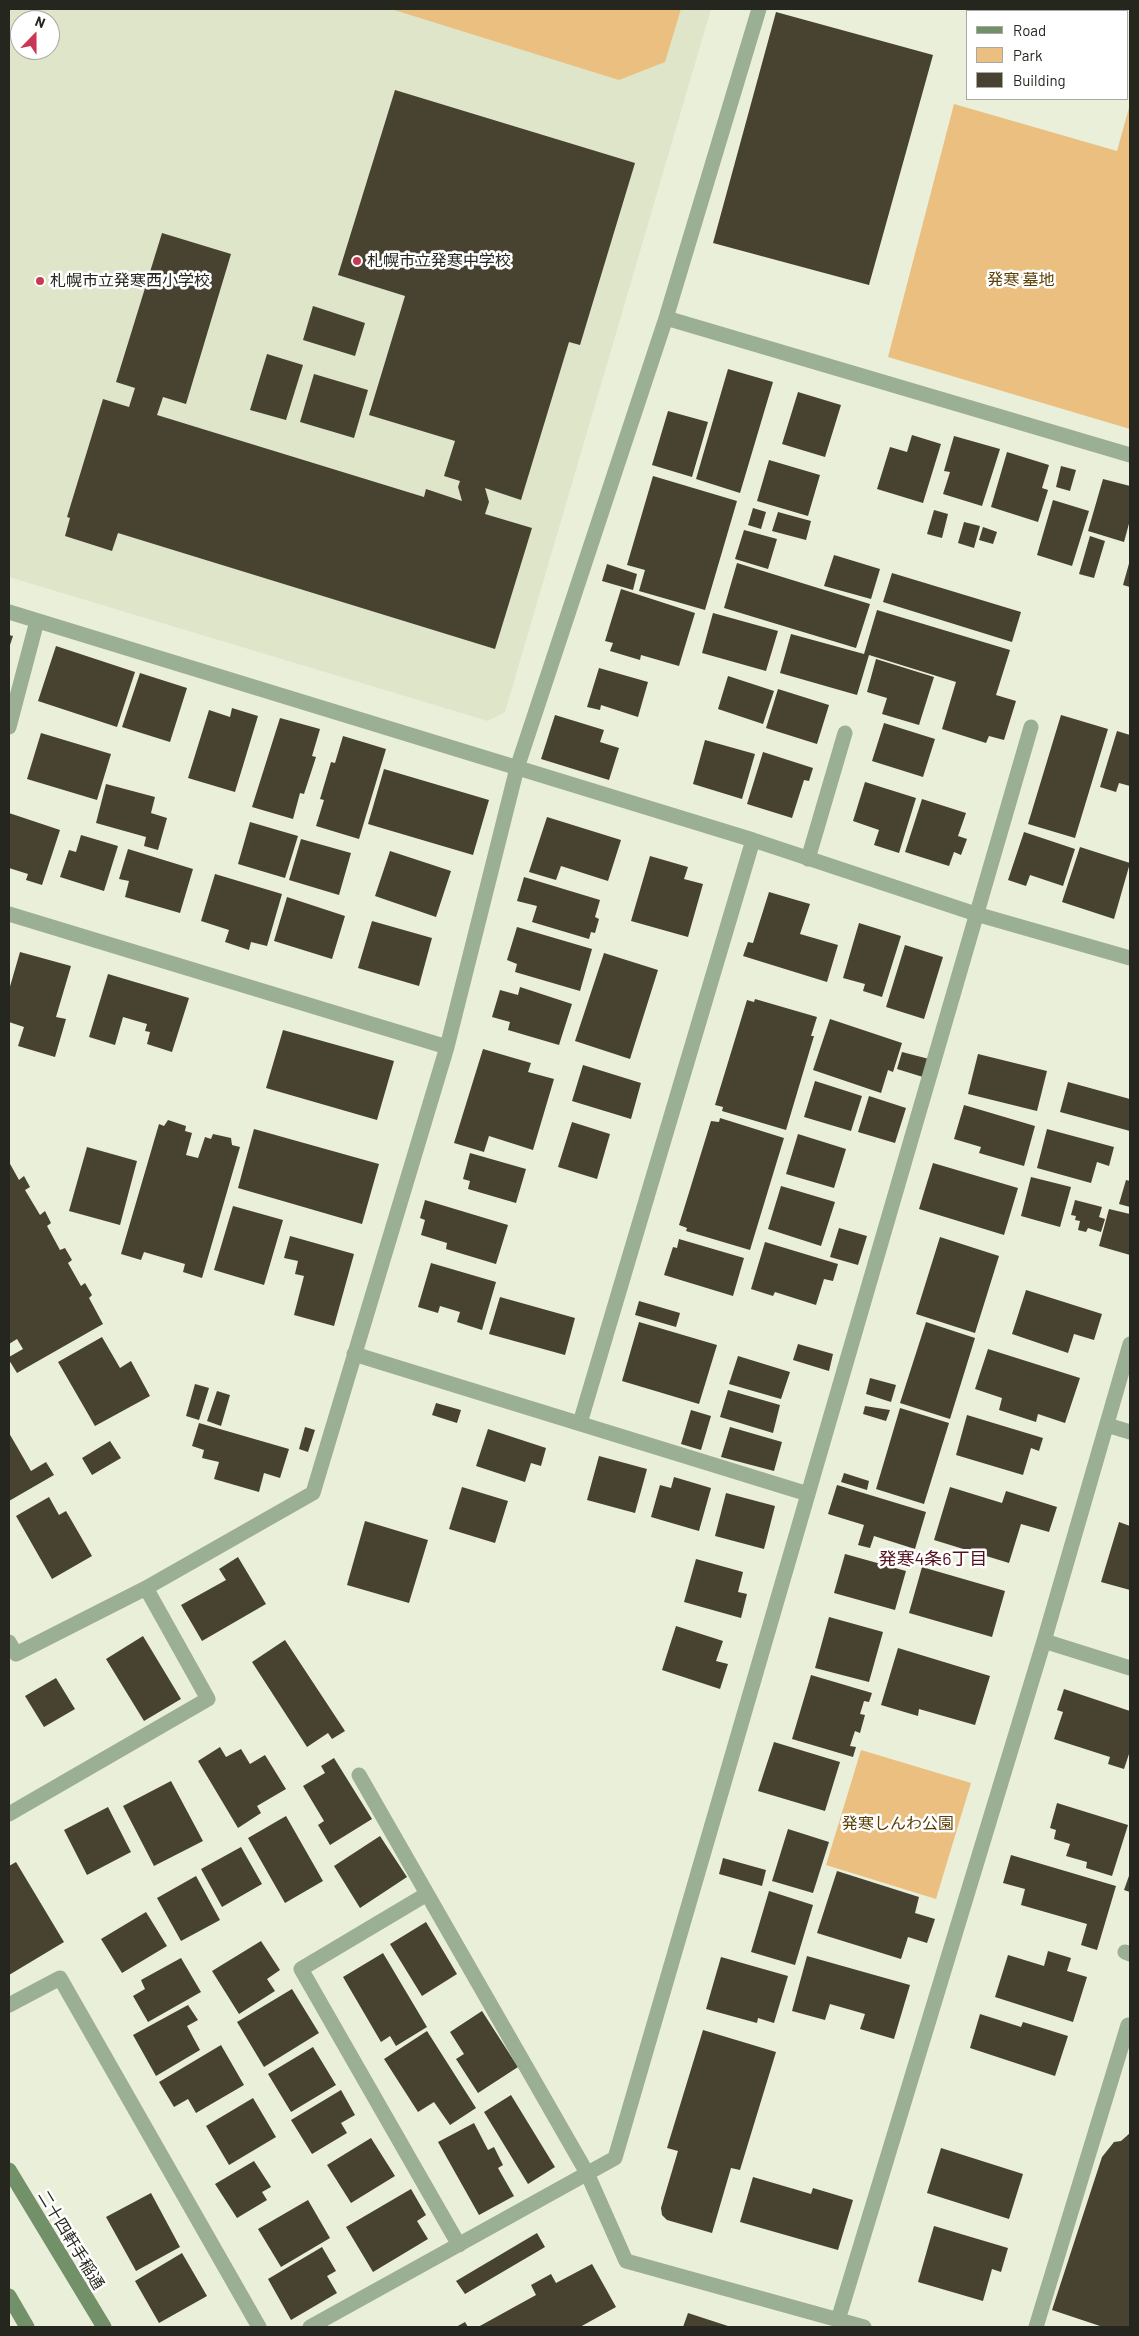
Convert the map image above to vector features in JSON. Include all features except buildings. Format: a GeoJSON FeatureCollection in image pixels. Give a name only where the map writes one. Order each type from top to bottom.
{"type":"FeatureCollection","features":[{"type":"Feature","properties":{"kind":"street"},"geometry":{"type":"LineString","coordinates":[[9,1642],[16,1654],[146,1588],[313,1493],[446,1047],[517,768],[666,318],[759,9]]}},
{"type":"Feature","properties":{"kind":"street"},"geometry":{"type":"LineString","coordinates":[[666,318],[1130,455]]}},
{"type":"Feature","properties":{"kind":"street"},"geometry":{"type":"LineString","coordinates":[[9,612],[752,840],[976,914],[1130,958]]}},
{"type":"Feature","properties":{"kind":"street"},"geometry":{"type":"LineString","coordinates":[[9,727],[37,621]]}},
{"type":"Feature","properties":{"kind":"street"},"geometry":{"type":"LineString","coordinates":[[310,2327],[615,2158],[1031,727]]}},
{"type":"Feature","properties":{"kind":"street"},"geometry":{"type":"LineString","coordinates":[[808,859],[845,733]]}},
{"type":"Feature","properties":{"kind":"street"},"geometry":{"type":"LineString","coordinates":[[580,1423],[752,840]]}},
{"type":"Feature","properties":{"kind":"street"},"geometry":{"type":"LineString","coordinates":[[9,914],[446,1047]]}},
{"type":"Feature","properties":{"kind":"street"},"geometry":{"type":"LineString","coordinates":[[838,2320],[1044,1641],[1130,1344]]}},
{"type":"Feature","properties":{"kind":"street"},"geometry":{"type":"LineString","coordinates":[[354,1354],[808,1494]]}},
{"type":"Feature","properties":{"kind":"street"},"geometry":{"type":"LineString","coordinates":[[1107,1425],[1130,1432]]}},
{"type":"Feature","properties":{"kind":"street"},"geometry":{"type":"LineString","coordinates":[[9,1814],[208,1699],[146,1588]]}},
{"type":"Feature","properties":{"kind":"street"},"geometry":{"type":"LineString","coordinates":[[1044,1641],[1130,1668]]}},
{"type":"Feature","properties":{"kind":"street"},"geometry":{"type":"LineString","coordinates":[[359,1775],[587,2173],[626,2261],[864,2327]]}},
{"type":"Feature","properties":{"kind":"street"},"geometry":{"type":"LineString","coordinates":[[427,1894],[301,1969],[459,2245]]}},
{"type":"Feature","properties":{"kind":"street"},"geometry":{"type":"LineString","coordinates":[[9,2005],[60,1978],[259,2327]]}},
{"type":"Feature","properties":{"kind":"street"},"geometry":{"type":"LineString","coordinates":[[1036,2327],[1128,2025],[1130,2026]]}},
{"type":"Feature","properties":{"kind":"street","name":"二十四軒手稲通"},"geometry":{"type":"LineString","coordinates":[[9,2170],[104,2327]]}},
{"type":"Feature","properties":{"kind":"street"},"geometry":{"type":"LineString","coordinates":[[9,2296],[27,2327]]}},
{"type":"Feature","properties":{"kind":"shaded area","name":"札幌市立発寒中学校"},"geometry":{"type":"Polygon","coordinates":[[[9,9],[711,9],[505,712],[488,721],[9,577],[9,9]]]}},
{"type":"Feature","properties":{"kind":"green space"},"geometry":{"type":"Polygon","coordinates":[[[391,9],[681,9],[665,62],[619,80],[391,9]]]}},
{"type":"Feature","properties":{"kind":"green space","name":"発寒 墓地"},"geometry":{"type":"Polygon","coordinates":[[[954,104],[1117,151],[1130,104],[1130,429],[888,357],[954,104]]]}},
{"type":"Feature","properties":{"kind":"green space","name":"発寒しんわ公園"},"geometry":{"type":"Polygon","coordinates":[[[861,1750],[971,1783],[936,1899],[826,1865],[861,1750]]]}},
{"type":"Feature","properties":{"kind":"place","name":"札幌市立発寒中学校"},"geometry":{"type":"Point","coordinates":[357,261]}},
{"type":"Feature","properties":{"kind":"place","name":"札幌市立発寒西小学校"},"geometry":{"type":"Point","coordinates":[40,281]}},
{"type":"Feature","properties":{"kind":"district","name":"発寒4条6丁目"},"geometry":{"type":"Point","coordinates":[933,1559]}}]}
